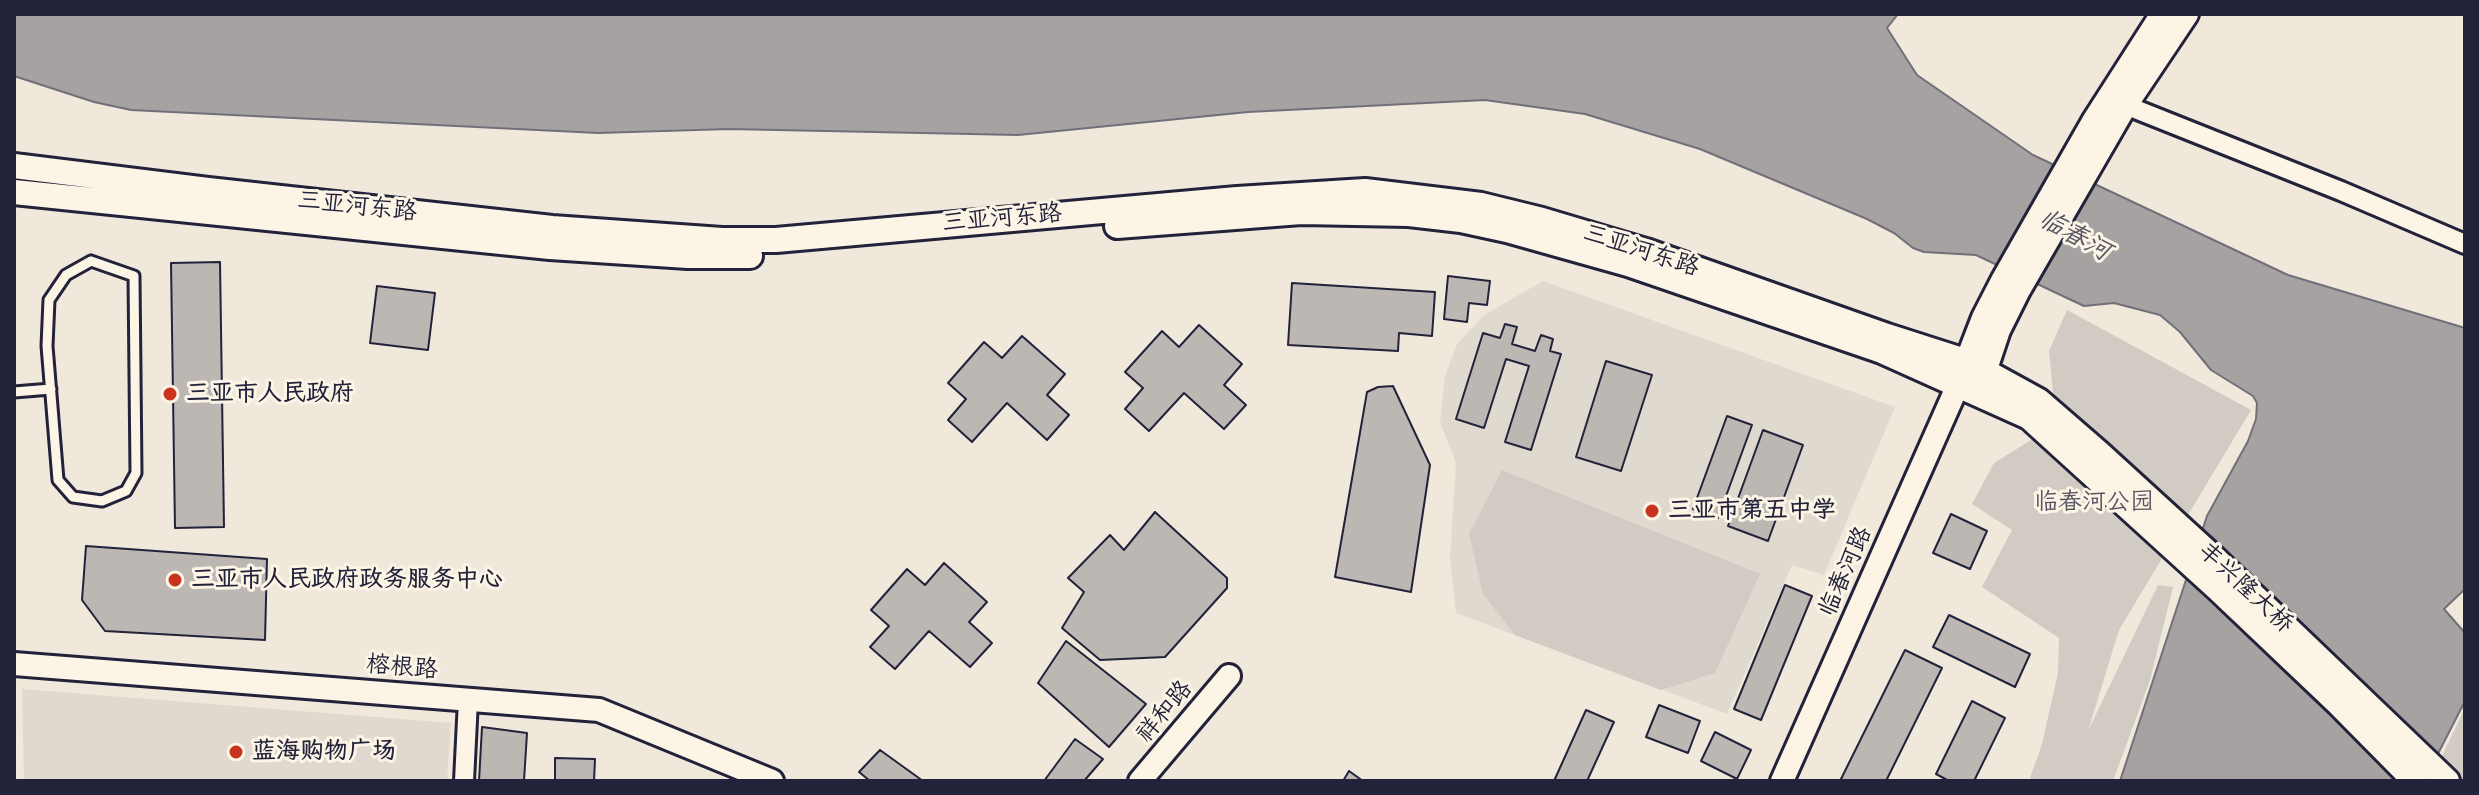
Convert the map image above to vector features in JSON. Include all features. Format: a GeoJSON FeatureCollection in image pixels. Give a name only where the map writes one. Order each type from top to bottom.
{"type":"FeatureCollection","features":[{"type":"Feature","properties":{"kind":"main road"},"geometry":{"type":"LineString","coordinates":[[1958,385],[1977,366],[1984,318],[2010,286],[2163,14]]}},
{"type":"Feature","properties":{"kind":"main road"},"geometry":{"type":"LineString","coordinates":[[2102,125],[2125,105],[2186,14]]}},
{"type":"Feature","properties":{"kind":"main road","name":"三亚河东路"},"geometry":{"type":"LineString","coordinates":[[14,166],[552,228],[722,240],[776,240],[1315,193],[1365,191],[1407,195],[1481,205],[1646,251],[1977,366],[2034,409]]}},
{"type":"Feature","properties":{"kind":"main road","name":"三亚河东路"},"geometry":{"type":"LineString","coordinates":[[14,192],[535,245],[721,257],[1301,212],[1409,214],[1507,230],[1628,264],[1882,351],[1958,385],[2034,409]]}},
{"type":"Feature","properties":{"kind":"main road","name":"丰兴隆大桥"},"geometry":{"type":"LineString","coordinates":[[2034,409],[2415,781]]}},
{"type":"Feature","properties":{"kind":"main road","name":"丰兴隆大桥"},"geometry":{"type":"LineString","coordinates":[[2034,409],[2099,453],[2214,558],[2447,781]]}},
{"type":"Feature","properties":{"kind":"street"},"geometry":{"type":"LineString","coordinates":[[2125,105],[2465,244]]}},
{"type":"Feature","properties":{"kind":"street","name":"临春河路"},"geometry":{"type":"LineString","coordinates":[[1782,781],[1958,385]]}},
{"type":"Feature","properties":{"kind":"street","name":"榕根路"},"geometry":{"type":"LineString","coordinates":[[14,664],[599,710],[772,781]]}},
{"type":"Feature","properties":{"kind":"street","name":"祥和路"},"geometry":{"type":"LineString","coordinates":[[1140,781],[1229,676]]}},
{"type":"Feature","properties":{"kind":"street"},"geometry":{"type":"LineString","coordinates":[[464,781],[468,700]]}},
{"type":"Feature","properties":{"kind":"lane"},"geometry":{"type":"LineString","coordinates":[[91,261],[134,276],[136,473],[126,491],[102,501],[73,497],[58,480],[51,389],[47,346],[49,300],[66,275],[91,261]]}},
{"type":"Feature","properties":{"kind":"lane"},"geometry":{"type":"LineString","coordinates":[[14,392],[51,389]]}},
{"type":"Feature","properties":{"kind":"shaded area","name":"三亚市第五中学"},"geometry":{"type":"Polygon","coordinates":[[[1543,281],[1895,407],[1824,575],[1792,565],[1727,714],[1456,613],[1450,559],[1456,463],[1440,422],[1445,376],[1457,344],[1484,315],[1543,281]]]}},
{"type":"Feature","properties":{"kind":"shaded area","name":"蓝海购物广场"},"geometry":{"type":"Polygon","coordinates":[[[22,689],[451,723],[447,781],[24,781],[22,689]]]}},
{"type":"Feature","properties":{"kind":"green space","name":"临春河公园"},"geometry":{"type":"Polygon","coordinates":[[[2067,310],[2251,410],[2119,630],[2088,731],[2158,585],[2173,587],[2150,680],[2113,781],[2029,781],[2042,744],[2058,673],[2059,638],[1982,587],[2012,530],[1972,504],[1994,463],[2073,414],[2054,402],[2049,351],[2067,310]]]}},
{"type":"Feature","properties":{"kind":"green space"},"geometry":{"type":"Polygon","coordinates":[[[1502,470],[1760,574],[1715,673],[1661,690],[1515,635],[1483,594],[1469,534],[1502,470]]]}},
{"type":"Feature","properties":{"kind":"green space"},"geometry":{"type":"Polygon","coordinates":[[[2465,708],[2465,781],[2430,781],[2465,708]]]}},
{"type":"Feature","properties":{"kind":"water","name":"临春河"},"geometry":{"type":"Polygon","coordinates":[[[14,14],[1898,14],[1887,28],[1917,75],[2033,155],[2288,275],[2465,328],[2465,589],[2444,609],[2465,633],[2465,701],[2424,781],[2120,781],[2207,516],[2248,441],[2256,419],[2257,403],[2253,396],[2211,370],[2180,332],[2160,315],[2114,303],[2084,306],[1976,255],[1924,252],[1867,219],[1700,149],[1585,114],[1485,100],[1248,112],[1018,135],[729,129],[598,133],[131,110],[94,102],[14,76],[14,14]]]}},
{"type":"Feature","properties":{"kind":"building"},"geometry":{"type":"Polygon","coordinates":[[[220,262],[224,527],[175,528],[171,263],[220,262]]]}},
{"type":"Feature","properties":{"kind":"building"},"geometry":{"type":"Polygon","coordinates":[[[1448,276],[1490,281],[1487,305],[1469,303],[1467,322],[1444,319],[1448,276]]]}},
{"type":"Feature","properties":{"kind":"building"},"geometry":{"type":"Polygon","coordinates":[[[1292,283],[1435,292],[1432,336],[1399,333],[1398,351],[1288,345],[1292,283]]]}},
{"type":"Feature","properties":{"kind":"building"},"geometry":{"type":"Polygon","coordinates":[[[377,286],[435,293],[428,350],[370,343],[377,286]]]}},
{"type":"Feature","properties":{"kind":"building"},"geometry":{"type":"Polygon","coordinates":[[[1505,324],[1517,327],[1512,344],[1535,351],[1541,335],[1553,339],[1550,351],[1561,354],[1531,450],[1505,442],[1529,366],[1506,359],[1484,428],[1456,419],[1483,333],[1500,338],[1505,324]]]}},
{"type":"Feature","properties":{"kind":"building"},"geometry":{"type":"Polygon","coordinates":[[[1199,325],[1242,364],[1224,385],[1246,405],[1224,429],[1184,393],[1149,431],[1125,409],[1143,388],[1125,372],[1162,331],[1179,347],[1199,325]]]}},
{"type":"Feature","properties":{"kind":"building"},"geometry":{"type":"Polygon","coordinates":[[[1022,336],[1065,374],[1047,395],[1069,415],[1047,440],[1007,403],[972,442],[948,420],[966,399],[948,383],[984,342],[1002,358],[1022,336]]]}},
{"type":"Feature","properties":{"kind":"building"},"geometry":{"type":"Polygon","coordinates":[[[1606,361],[1652,375],[1621,471],[1576,457],[1606,361]]]}},
{"type":"Feature","properties":{"kind":"building"},"geometry":{"type":"Polygon","coordinates":[[[1393,386],[1430,465],[1411,592],[1335,577],[1367,392],[1393,386]]]}},
{"type":"Feature","properties":{"kind":"building"},"geometry":{"type":"Polygon","coordinates":[[[1727,416],[1752,425],[1718,518],[1693,509],[1727,416]]]}},
{"type":"Feature","properties":{"kind":"building"},"geometry":{"type":"Polygon","coordinates":[[[1763,430],[1803,445],[1768,541],[1728,526],[1763,430]]]}},
{"type":"Feature","properties":{"kind":"building"},"geometry":{"type":"Polygon","coordinates":[[[1155,512],[1227,578],[1227,588],[1165,657],[1100,660],[1062,628],[1084,592],[1068,578],[1110,535],[1124,550],[1155,512]]]}},
{"type":"Feature","properties":{"kind":"building"},"geometry":{"type":"Polygon","coordinates":[[[1951,514],[1987,531],[1970,569],[1933,553],[1951,514]]]}},
{"type":"Feature","properties":{"kind":"building","name":"三亚市人民政府政务服务中心"},"geometry":{"type":"Polygon","coordinates":[[[86,546],[267,559],[265,640],[105,631],[82,600],[86,546]]]}},
{"type":"Feature","properties":{"kind":"building"},"geometry":{"type":"Polygon","coordinates":[[[944,563],[987,602],[969,622],[992,643],[970,667],[929,631],[895,669],[870,647],[889,626],[871,610],[907,569],[925,585],[944,563]]]}},
{"type":"Feature","properties":{"kind":"building"},"geometry":{"type":"Polygon","coordinates":[[[1785,585],[1812,596],[1761,720],[1734,709],[1785,585]]]}},
{"type":"Feature","properties":{"kind":"building"},"geometry":{"type":"Polygon","coordinates":[[[1949,615],[2030,654],[2015,687],[1933,647],[1949,615]]]}},
{"type":"Feature","properties":{"kind":"building"},"geometry":{"type":"Polygon","coordinates":[[[1066,641],[1146,704],[1109,747],[1038,683],[1066,641]]]}},
{"type":"Feature","properties":{"kind":"building"},"geometry":{"type":"Polygon","coordinates":[[[1905,650],[1942,668],[1886,781],[1840,781],[1905,650]]]}},
{"type":"Feature","properties":{"kind":"building"},"geometry":{"type":"Polygon","coordinates":[[[1972,701],[2005,718],[1974,781],[1949,781],[1936,774],[1972,701]]]}},
{"type":"Feature","properties":{"kind":"building"},"geometry":{"type":"Polygon","coordinates":[[[1659,705],[1700,721],[1688,753],[1646,737],[1659,705]]]}},
{"type":"Feature","properties":{"kind":"building"},"geometry":{"type":"Polygon","coordinates":[[[1586,710],[1614,722],[1587,781],[1554,781],[1586,710]]]}},
{"type":"Feature","properties":{"kind":"building"},"geometry":{"type":"Polygon","coordinates":[[[482,727],[527,733],[524,781],[479,781],[482,727]]]}},
{"type":"Feature","properties":{"kind":"building"},"geometry":{"type":"Polygon","coordinates":[[[1715,732],[1751,750],[1737,779],[1701,761],[1715,732]]]}},
{"type":"Feature","properties":{"kind":"building"},"geometry":{"type":"Polygon","coordinates":[[[1075,739],[1103,759],[1084,781],[1044,781],[1075,739]]]}},
{"type":"Feature","properties":{"kind":"building"},"geometry":{"type":"Polygon","coordinates":[[[880,750],[923,781],[870,781],[859,772],[880,750]]]}},
{"type":"Feature","properties":{"kind":"building"},"geometry":{"type":"Polygon","coordinates":[[[555,758],[595,759],[594,781],[555,781],[555,758]]]}},
{"type":"Feature","properties":{"kind":"building"},"geometry":{"type":"Polygon","coordinates":[[[1349,771],[1363,781],[1343,781],[1349,771]]]}},
{"type":"Feature","properties":{"kind":"place","name":"三亚市人民政府"},"geometry":{"type":"Point","coordinates":[170,394]}},
{"type":"Feature","properties":{"kind":"place","name":"三亚市第五中学"},"geometry":{"type":"Point","coordinates":[1652,511]}},
{"type":"Feature","properties":{"kind":"place","name":"三亚市人民政府政务服务中心"},"geometry":{"type":"Point","coordinates":[175,580]}},
{"type":"Feature","properties":{"kind":"place","name":"蓝海购物广场"},"geometry":{"type":"Point","coordinates":[236,752]}}]}
